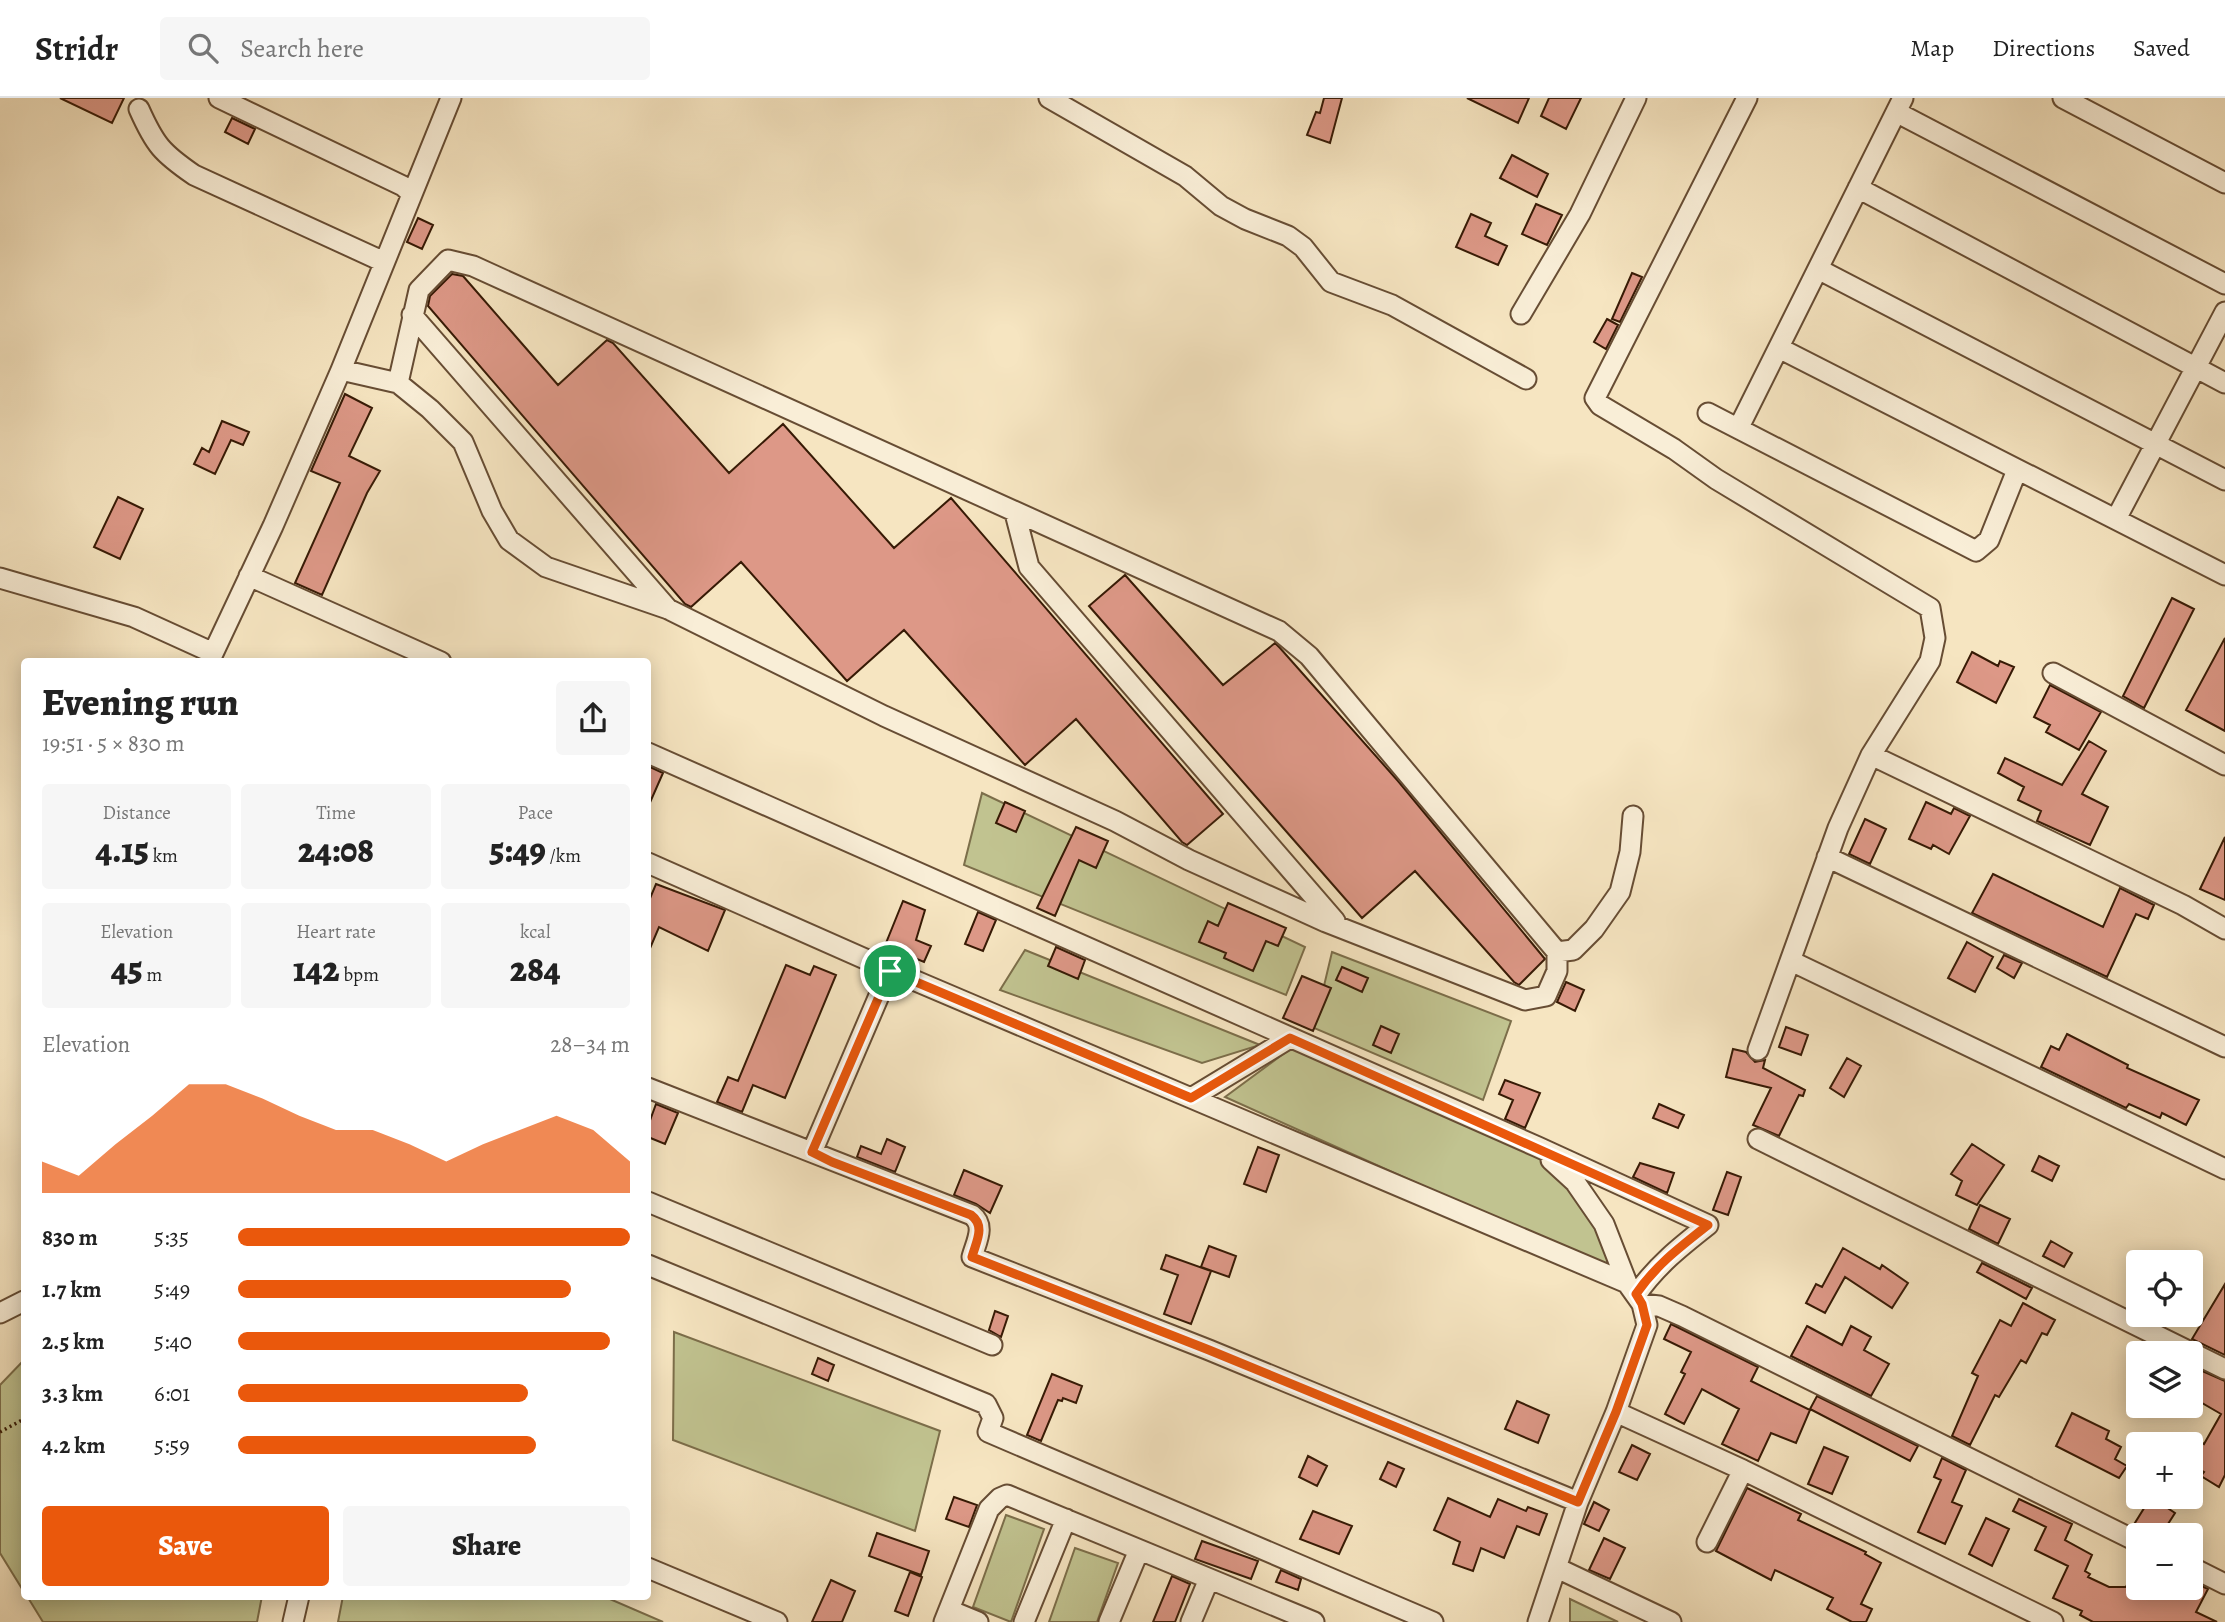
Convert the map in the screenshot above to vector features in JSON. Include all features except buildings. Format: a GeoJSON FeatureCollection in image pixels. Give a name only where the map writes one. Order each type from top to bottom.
{"type":"FeatureCollection","features":[{"type":"Feature","properties":{"kind":"street"},"geometry":{"type":"LineString","coordinates":[[219,98],[403,186],[412,194]]}},
{"type":"Feature","properties":{"kind":"street"},"geometry":{"type":"LineString","coordinates":[[0,578],[134,617],[210,657],[341,370],[451,98]]}},
{"type":"Feature","properties":{"kind":"street"},"geometry":{"type":"LineString","coordinates":[[1049,98],[1185,176],[1221,206],[1288,236],[1303,247],[1331,282],[1392,305],[1526,379]]}},
{"type":"Feature","properties":{"kind":"street"},"geometry":{"type":"LineString","coordinates":[[1521,314],[1580,214],[1636,98]]}},
{"type":"Feature","properties":{"kind":"street"},"geometry":{"type":"LineString","coordinates":[[1747,98],[1595,398],[1600,405],[1674,449],[1716,479],[1930,608],[1935,638],[1930,662],[1871,755],[1827,857],[1758,1050]]}},
{"type":"Feature","properties":{"kind":"street"},"geometry":{"type":"LineString","coordinates":[[2063,98],[2225,183]]}},
{"type":"Feature","properties":{"kind":"street"},"geometry":{"type":"LineString","coordinates":[[1739,427],[1900,105],[2225,284]]}},
{"type":"Feature","properties":{"kind":"street"},"geometry":{"type":"LineString","coordinates":[[139,109],[153,140],[167,156],[194,175],[384,262]]}},
{"type":"Feature","properties":{"kind":"street"},"geometry":{"type":"LineString","coordinates":[[1858,188],[2225,383]]}},
{"type":"Feature","properties":{"kind":"street"},"geometry":{"type":"LineString","coordinates":[[341,370],[398,383],[430,409],[463,442],[492,511],[509,540],[546,567],[668,609],[884,716],[1344,929],[1525,1000],[1546,996],[1557,971],[1557,952],[1309,656],[1279,631],[473,266],[448,260],[419,290],[398,383]]}},
{"type":"Feature","properties":{"kind":"street"},"geometry":{"type":"LineString","coordinates":[[1818,269],[2225,480]]}},
{"type":"Feature","properties":{"kind":"street"},"geometry":{"type":"LineString","coordinates":[[2116,519],[2225,312]]}},
{"type":"Feature","properties":{"kind":"street"},"geometry":{"type":"LineString","coordinates":[[412,315],[668,609]]}},
{"type":"Feature","properties":{"kind":"street"},"geometry":{"type":"LineString","coordinates":[[1779,348],[2225,575]]}},
{"type":"Feature","properties":{"kind":"street"},"geometry":{"type":"LineString","coordinates":[[1708,413],[1976,551],[1989,541],[2017,470]]}},
{"type":"Feature","properties":{"kind":"street"},"geometry":{"type":"LineString","coordinates":[[1014,513],[1029,567],[1325,912],[1344,929]]}},
{"type":"Feature","properties":{"kind":"street"},"geometry":{"type":"LineString","coordinates":[[248,576],[432,658]]}},
{"type":"Feature","properties":{"kind":"street"},"geometry":{"type":"LineString","coordinates":[[2053,673],[2225,765]]}},
{"type":"Feature","properties":{"kind":"street"},"geometry":{"type":"LineString","coordinates":[[651,754],[1538,1147],[1708,1225],[1668,1256],[1635,1294]]}},
{"type":"Feature","properties":{"kind":"street"},"geometry":{"type":"LineString","coordinates":[[1871,755],[2171,899],[2225,929]]}},
{"type":"Feature","properties":{"kind":"street"},"geometry":{"type":"LineString","coordinates":[[1557,952],[1573,950],[1594,929],[1620,892],[1630,852],[1633,816]]}},
{"type":"Feature","properties":{"kind":"street"},"geometry":{"type":"LineString","coordinates":[[1827,857],[2225,1047]]}},
{"type":"Feature","properties":{"kind":"street"},"geometry":{"type":"LineString","coordinates":[[651,864],[890,971],[1191,1098],[1635,1294],[2126,1536]]}},
{"type":"Feature","properties":{"kind":"street"},"geometry":{"type":"LineString","coordinates":[[1791,961],[2225,1169]]}},
{"type":"Feature","properties":{"kind":"street"},"geometry":{"type":"LineString","coordinates":[[812,1152],[890,971]]}},
{"type":"Feature","properties":{"kind":"street"},"geometry":{"type":"LineString","coordinates":[[1191,1098],[1290,1038]]}},
{"type":"Feature","properties":{"kind":"street"},"geometry":{"type":"LineString","coordinates":[[651,1089],[971,1215],[980,1228],[972,1257],[1196,1345],[1578,1502]]}},
{"type":"Feature","properties":{"kind":"street"},"geometry":{"type":"LineString","coordinates":[[1758,1139],[2225,1369]]}},
{"type":"Feature","properties":{"kind":"street"},"geometry":{"type":"LineString","coordinates":[[1538,1147],[1575,1182],[1604,1224],[1647,1325],[1616,1412],[1578,1502],[1538,1622]]}},
{"type":"Feature","properties":{"kind":"street"},"geometry":{"type":"LineString","coordinates":[[651,1203],[992,1345]]}},
{"type":"Feature","properties":{"kind":"street"},"geometry":{"type":"LineString","coordinates":[[651,1266],[986,1404],[993,1418],[988,1432],[1433,1622]]}},
{"type":"Feature","properties":{"kind":"street"},"geometry":{"type":"LineString","coordinates":[[0,1313],[21,1302]]}},
{"type":"Feature","properties":{"kind":"street"},"geometry":{"type":"LineString","coordinates":[[1616,1412],[1743,1470],[2053,1622]]}},
{"type":"Feature","properties":{"kind":"street"},"geometry":{"type":"LineString","coordinates":[[1707,1542],[1743,1470]]}},
{"type":"Feature","properties":{"kind":"street"},"geometry":{"type":"LineString","coordinates":[[978,1622],[946,1616],[989,1510],[1000,1498],[1007,1495],[1209,1579],[1280,1616],[1314,1622]]}},
{"type":"Feature","properties":{"kind":"street"},"geometry":{"type":"LineString","coordinates":[[1024,1622],[1066,1519]]}},
{"type":"Feature","properties":{"kind":"street"},"geometry":{"type":"LineString","coordinates":[[1110,1622],[1139,1550]]}},
{"type":"Feature","properties":{"kind":"street"},"geometry":{"type":"LineString","coordinates":[[651,1569],[777,1622]]}},
{"type":"Feature","properties":{"kind":"street"},"geometry":{"type":"LineString","coordinates":[[1557,1569],[1671,1622]]}},
{"type":"Feature","properties":{"kind":"street"},"geometry":{"type":"LineString","coordinates":[[2203,1573],[2225,1584]]}},
{"type":"Feature","properties":{"kind":"street"},"geometry":{"type":"LineString","coordinates":[[1191,1622],[1209,1579]]}},
{"type":"Feature","properties":{"kind":"street"},"geometry":{"type":"LineString","coordinates":[[293,1622],[298,1600]]}},
{"type":"Feature","properties":{"kind":"path"},"geometry":{"type":"LineString","coordinates":[[0,1432],[21,1421]]}},
{"type":"Feature","properties":{"kind":"green space"},"geometry":{"type":"Polygon","coordinates":[[[982,793],[1305,947],[1286,995],[964,865],[982,793]]]}},
{"type":"Feature","properties":{"kind":"green space"},"geometry":{"type":"Polygon","coordinates":[[[1025,950],[1260,1045],[1202,1063],[1000,990],[1025,950]]]}},
{"type":"Feature","properties":{"kind":"green space"},"geometry":{"type":"Polygon","coordinates":[[[1332,952],[1511,1021],[1483,1100],[1314,1028],[1332,952]]]}},
{"type":"Feature","properties":{"kind":"green space"},"geometry":{"type":"Polygon","coordinates":[[[1294,1046],[1537,1155],[1573,1193],[1599,1228],[1619,1274],[1225,1097],[1294,1046]]]}},
{"type":"Feature","properties":{"kind":"green space"},"geometry":{"type":"Polygon","coordinates":[[[674,1332],[940,1431],[915,1531],[673,1440],[674,1332]]]}},
{"type":"Feature","properties":{"kind":"green space"},"geometry":{"type":"Polygon","coordinates":[[[21,1363],[21,1587],[0,1553],[0,1385],[21,1363]]]}},
{"type":"Feature","properties":{"kind":"green space"},"geometry":{"type":"Polygon","coordinates":[[[1006,1515],[1044,1529],[1011,1622],[973,1607],[1006,1515]]]}},
{"type":"Feature","properties":{"kind":"green space"},"geometry":{"type":"Polygon","coordinates":[[[1075,1548],[1118,1563],[1097,1622],[1049,1622],[1075,1548]]]}},
{"type":"Feature","properties":{"kind":"green space"},"geometry":{"type":"Polygon","coordinates":[[[1570,1599],[1618,1622],[1570,1622],[1570,1599]]]}},
{"type":"Feature","properties":{"kind":"green space"},"geometry":{"type":"Polygon","coordinates":[[[29,1600],[261,1600],[257,1622],[43,1622],[29,1600]]]}},
{"type":"Feature","properties":{"kind":"green space"},"geometry":{"type":"Polygon","coordinates":[[[342,1600],[612,1600],[663,1622],[338,1622],[342,1600]]]}},
{"type":"Feature","properties":{"kind":"route"},"geometry":{"type":"LineString","coordinates":[[890,971],[1191,1098],[1290,1038],[1708,1225],[1668,1256],[1636,1294],[1642,1304],[1647,1325],[1616,1412],[1578,1502],[1209,1350],[988,1261],[972,1257],[980,1228],[971,1215],[812,1152],[890,971]]}}]}
